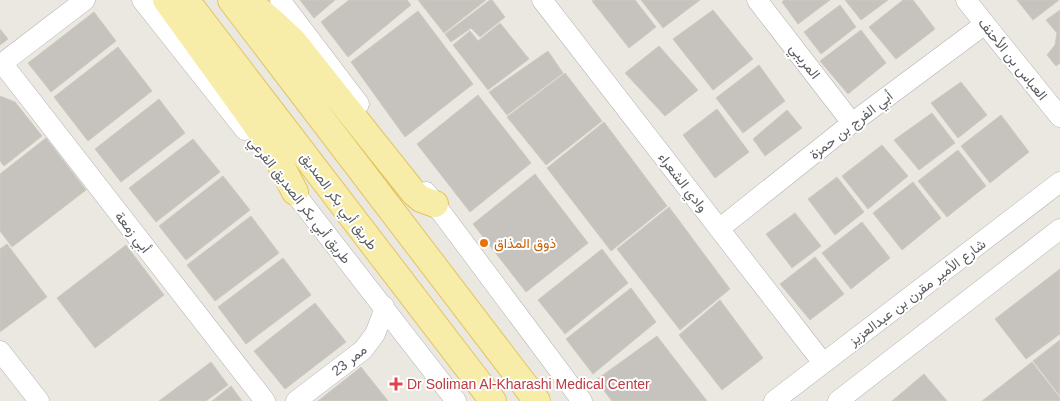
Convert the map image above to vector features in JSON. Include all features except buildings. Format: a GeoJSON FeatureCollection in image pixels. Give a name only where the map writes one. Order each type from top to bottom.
{"type":"FeatureCollection","features":[{"type":"Feature","properties":{"kind":"main road"},"geometry":{"type":"LineString","coordinates":[[166,0],[254,122],[276,156],[294,192]]}},
{"type":"Feature","properties":{"kind":"main road","name":"طريق أبي بكر الصديق"},"geometry":{"type":"LineString","coordinates":[[186,0],[493,401]]}},
{"type":"Feature","properties":{"kind":"main road"},"geometry":{"type":"LineString","coordinates":[[231,0],[537,401]]}},
{"type":"Feature","properties":{"kind":"main road"},"geometry":{"type":"LineString","coordinates":[[246,0],[272,20],[294,42],[414,193],[421,199],[436,204]]}},
{"type":"Feature","properties":{"kind":"street"},"geometry":{"type":"LineString","coordinates":[[1,64],[85,0]]}},
{"type":"Feature","properties":{"kind":"street","name":"طريق أبي بكر الصديق الفرعي"},"geometry":{"type":"LineString","coordinates":[[142,0],[384,306],[456,401]]}},
{"type":"Feature","properties":{"kind":"street"},"geometry":{"type":"LineString","coordinates":[[280,0],[436,204],[582,401]]}},
{"type":"Feature","properties":{"kind":"street","name":"وادي الشعراء"},"geometry":{"type":"LineString","coordinates":[[542,0],[824,363]]}},
{"type":"Feature","properties":{"kind":"street","name":"المريبي"},"geometry":{"type":"LineString","coordinates":[[757,0],[852,123]]}},
{"type":"Feature","properties":{"kind":"street","name":"العباس بن الأحنف"},"geometry":{"type":"LineString","coordinates":[[966,0],[1060,117]]}},
{"type":"Feature","properties":{"kind":"street","name":"أبي الفرج بن حمزة"},"geometry":{"type":"LineString","coordinates":[[719,229],[852,123],[984,24]]}},
{"type":"Feature","properties":{"kind":"street","name":"أبي زمعة"},"geometry":{"type":"LineString","coordinates":[[1,64],[264,401]]}},
{"type":"Feature","properties":{"kind":"street","name":"شارع الأمير مقرن بن عبدالعزيز"},"geometry":{"type":"LineString","coordinates":[[774,401],[1060,183]]}},
{"type":"Feature","properties":{"kind":"street"},"geometry":{"type":"LineString","coordinates":[[838,401],[1060,229]]}},
{"type":"Feature","properties":{"kind":"street","name":"ممر 23"},"geometry":{"type":"LineString","coordinates":[[296,401],[363,350],[375,334],[384,306]]}},
{"type":"Feature","properties":{"kind":"street"},"geometry":{"type":"LineString","coordinates":[[0,351],[39,401]]}},
{"type":"Feature","properties":{"kind":"place","name":"ذوق المذاق"},"geometry":{"type":"Point","coordinates":[484,243]}},
{"type":"Feature","properties":{"kind":"place","name":"Dr Soliman Al-Kharashi Medical Center"},"geometry":{"type":"Point","coordinates":[396,384]}}]}
